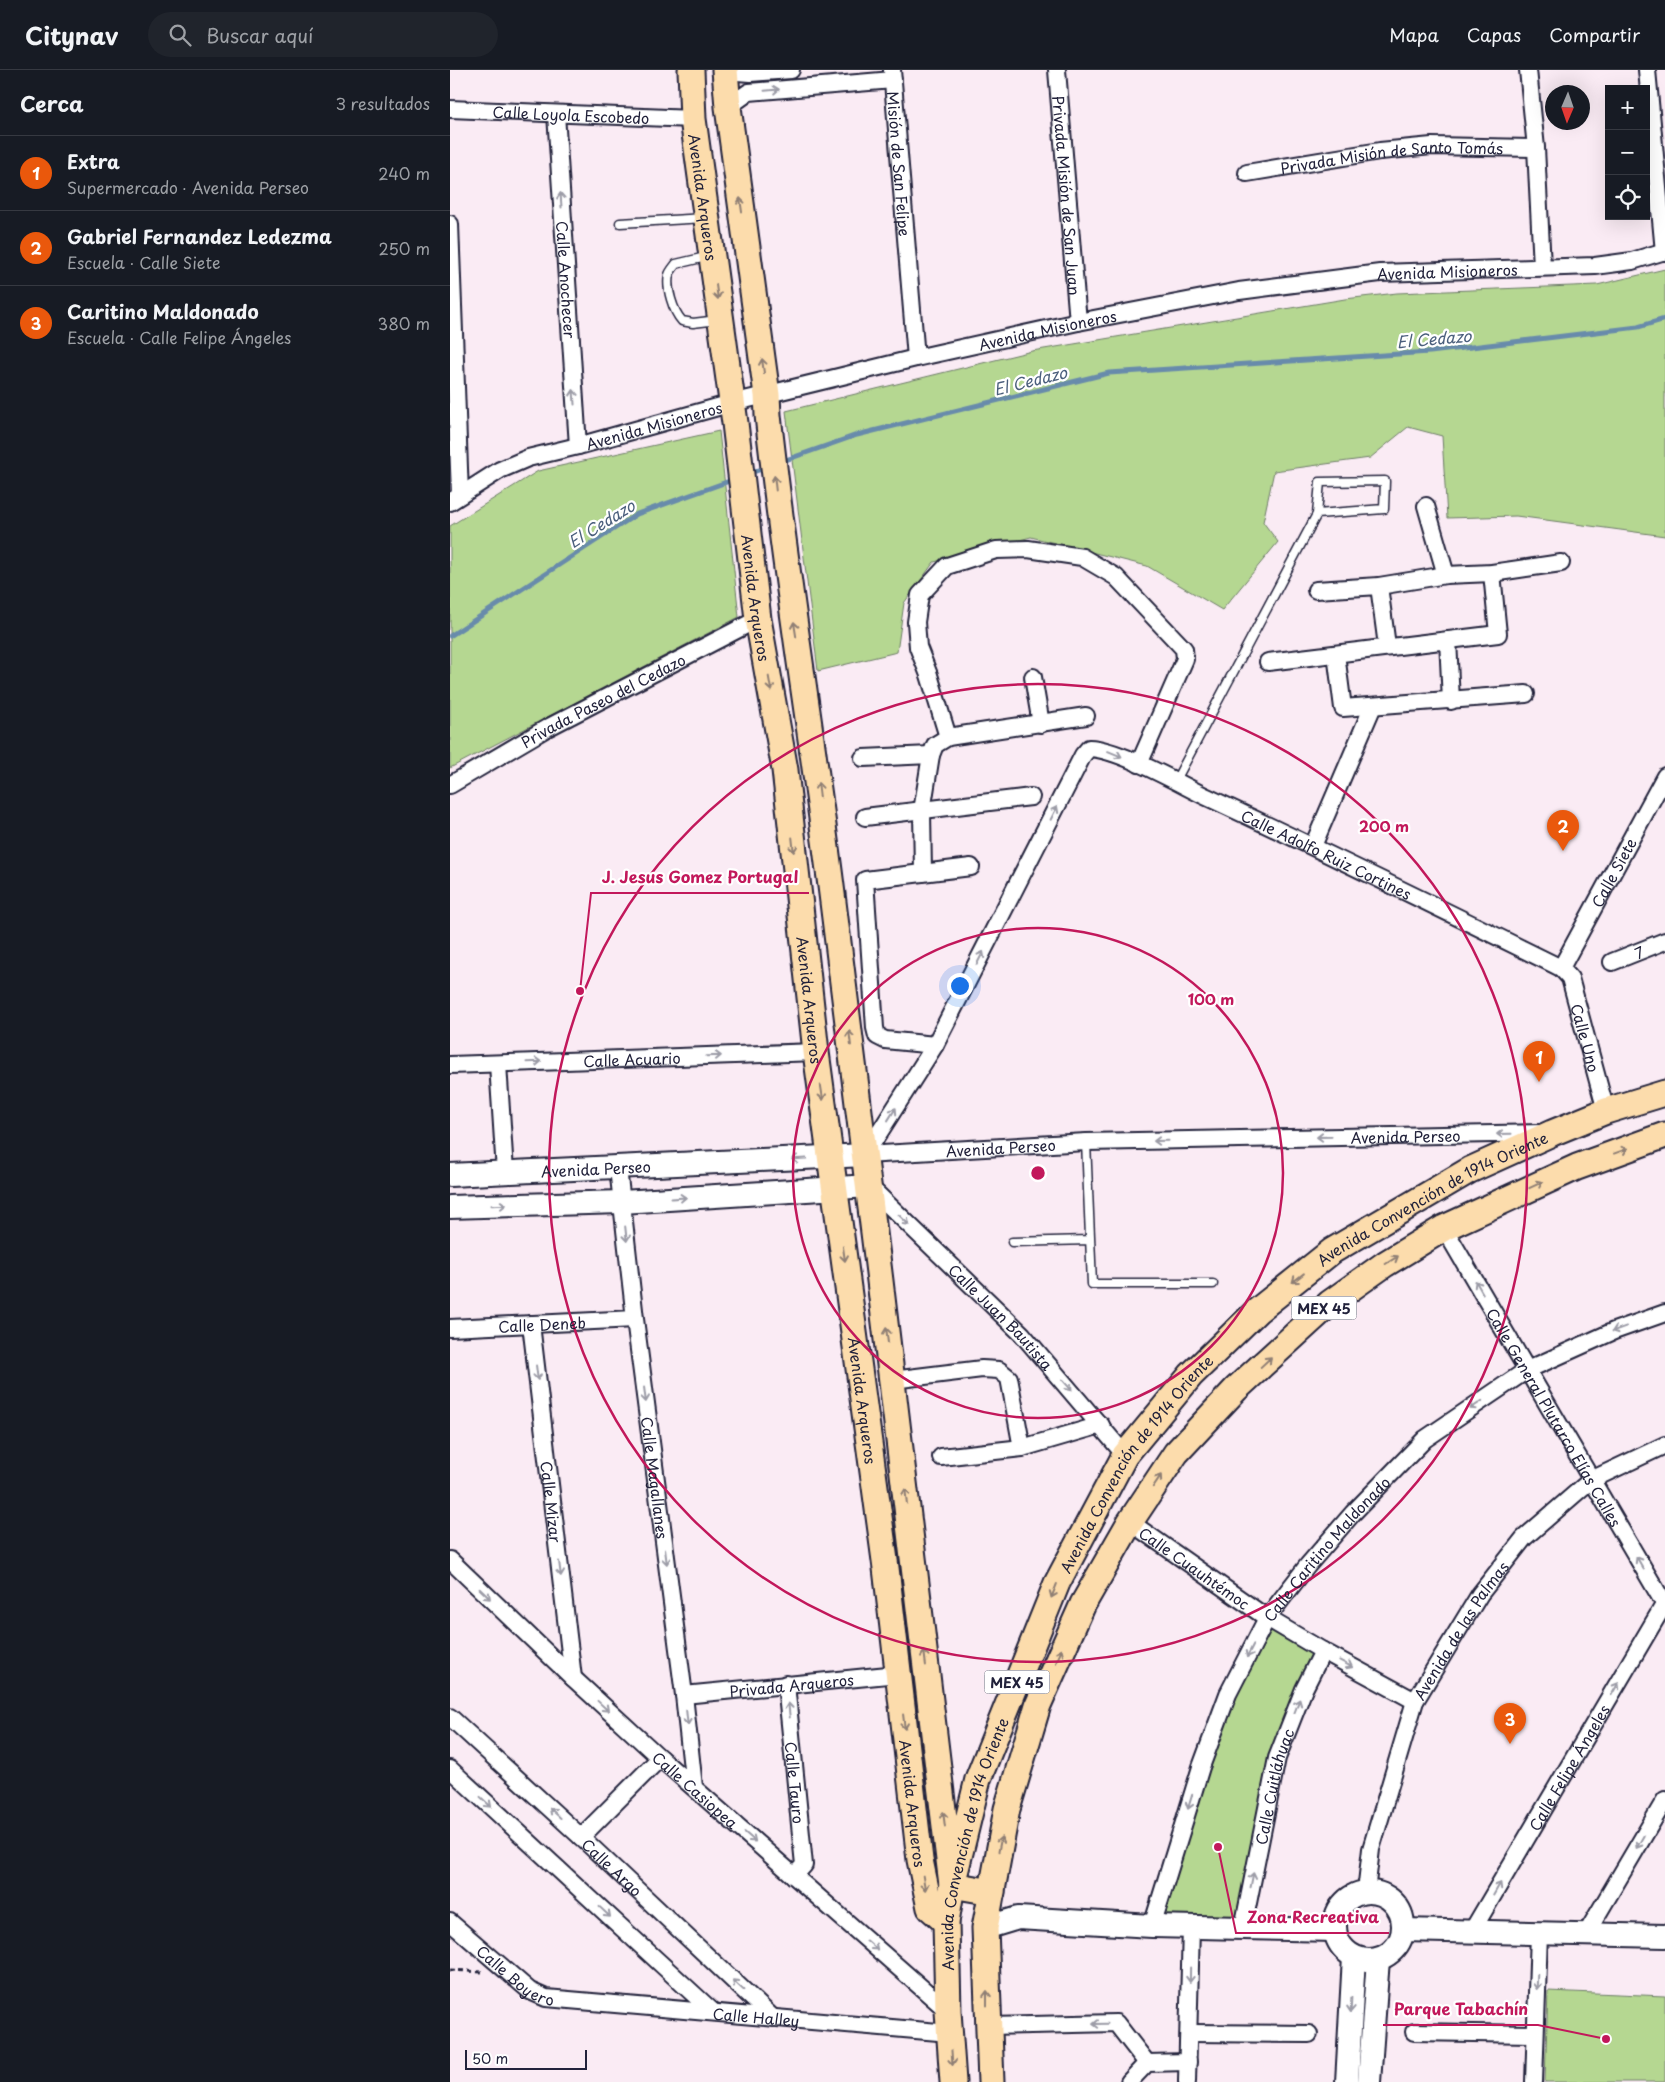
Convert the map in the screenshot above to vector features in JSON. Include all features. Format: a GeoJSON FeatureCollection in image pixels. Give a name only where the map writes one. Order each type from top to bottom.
{"type":"FeatureCollection","features":[{"type":"Feature","properties":{"kind":"main road","name":"Avenida Arqueros"},"geometry":{"type":"LineString","coordinates":[[691,70],[693,119],[734,413],[758,619],[785,770],[816,1052],[885,1558],[926,1893],[930,1908],[946,1922]]}},
{"type":"Feature","properties":{"kind":"main road","name":"Avenida Arqueros"},"geometry":{"type":"LineString","coordinates":[[725,70],[728,107],[768,405],[781,532],[813,746],[869,1186],[952,1885]]}},
{"type":"Feature","properties":{"kind":"main road","name":"Avenida Convención de 1914 Oriente"},"geometry":{"type":"LineString","coordinates":[[954,2082],[949,2022],[946,1922],[952,1885],[978,1779],[1057,1583],[1126,1455],[1190,1374],[1256,1311],[1332,1251],[1470,1170],[1606,1111],[1665,1093]]}},
{"type":"Feature","properties":{"kind":"main road","name":"Avenida Convención de 1914 Oriente"},"geometry":{"type":"LineString","coordinates":[[991,2082],[987,2026],[985,1928],[1007,1809],[1038,1705],[1083,1604],[1130,1522],[1176,1453],[1236,1389],[1330,1303],[1385,1264],[1444,1228],[1577,1166],[1665,1135]]}},
{"type":"Feature","properties":{"kind":"main road"},"geometry":{"type":"LineString","coordinates":[[952,1885],[992,1892]]}},
{"type":"Feature","properties":{"kind":"main road"},"geometry":{"type":"LineString","coordinates":[[946,1922],[985,1928]]}},
{"type":"Feature","properties":{"kind":"street"},"geometry":{"type":"LineString","coordinates":[[725,70],[750,74],[791,70]]}},
{"type":"Feature","properties":{"kind":"street"},"geometry":{"type":"LineString","coordinates":[[795,70],[797,88]]}},
{"type":"Feature","properties":{"kind":"street","name":"Privada Misión de San Juan"},"geometry":{"type":"LineString","coordinates":[[1057,70],[1078,322]]}},
{"type":"Feature","properties":{"kind":"street"},"geometry":{"type":"LineString","coordinates":[[1528,70],[1536,148],[1542,266]]}},
{"type":"Feature","properties":{"kind":"street"},"geometry":{"type":"LineString","coordinates":[[1647,70],[1665,251]]}},
{"type":"Feature","properties":{"kind":"street","name":"Misión de San Felipe"},"geometry":{"type":"LineString","coordinates":[[728,107],[749,92],[797,88],[893,75],[916,358]]}},
{"type":"Feature","properties":{"kind":"street","name":"Calle Loyola Escobedo"},"geometry":{"type":"LineString","coordinates":[[450,109],[693,119]]}},
{"type":"Feature","properties":{"kind":"street","name":"Calle Anochecer"},"geometry":{"type":"LineString","coordinates":[[556,114],[578,446]]}},
{"type":"Feature","properties":{"kind":"street","name":"Privada Misión de Santo Tomás"},"geometry":{"type":"LineString","coordinates":[[1247,173],[1380,151],[1432,146],[1536,148]]}},
{"type":"Feature","properties":{"kind":"street"},"geometry":{"type":"LineString","coordinates":[[450,224],[455,499]]}},
{"type":"Feature","properties":{"kind":"street","name":"Avenida Misioneros"},"geometry":{"type":"LineString","coordinates":[[455,499],[500,470],[528,458],[768,405],[916,358],[1078,322],[1239,292],[1380,273],[1542,266],[1595,266],[1632,261],[1665,251]]}},
{"type":"Feature","properties":{"kind":"street"},"geometry":{"type":"LineString","coordinates":[[1426,506],[1446,575]]}},
{"type":"Feature","properties":{"kind":"street"},"geometry":{"type":"LineString","coordinates":[[948,736],[930,675],[918,647],[916,622],[920,594],[947,566],[996,550],[1028,549],[1082,557],[1116,577],[1184,648],[1185,659],[1139,764]]}},
{"type":"Feature","properties":{"kind":"street"},"geometry":{"type":"LineString","coordinates":[[1316,590],[1379,586],[1446,575],[1492,572],[1561,563]]}},
{"type":"Feature","properties":{"kind":"street"},"geometry":{"type":"LineString","coordinates":[[1268,662],[1386,646],[1498,634],[1492,572]]}},
{"type":"Feature","properties":{"kind":"street"},"geometry":{"type":"LineString","coordinates":[[1379,586],[1386,646]]}},
{"type":"Feature","properties":{"kind":"street","name":"Privada Paseo del Cedazo"},"geometry":{"type":"LineString","coordinates":[[450,786],[547,728],[758,619]]}},
{"type":"Feature","properties":{"kind":"street"},"geometry":{"type":"LineString","coordinates":[[1448,640],[1451,701]]}},
{"type":"Feature","properties":{"kind":"street"},"geometry":{"type":"LineString","coordinates":[[1336,654],[1343,708],[1526,694]]}},
{"type":"Feature","properties":{"kind":"street"},"geometry":{"type":"LineString","coordinates":[[1033,677],[1041,724]]}},
{"type":"Feature","properties":{"kind":"street"},"geometry":{"type":"LineString","coordinates":[[1313,846],[1372,706]]}},
{"type":"Feature","properties":{"kind":"street"},"geometry":{"type":"LineString","coordinates":[[922,873],[922,811],[930,755],[935,745],[948,736],[1086,716]]}},
{"type":"Feature","properties":{"kind":"street","name":"Calle Adolfo Ruiz Cortines"},"geometry":{"type":"LineString","coordinates":[[935,1045],[1083,755],[1089,748],[1099,748],[1139,764],[1313,846],[1561,968]]}},
{"type":"Feature","properties":{"kind":"street"},"geometry":{"type":"LineString","coordinates":[[863,758],[930,755]]}},
{"type":"Feature","properties":{"kind":"street","name":"Calle Siete"},"geometry":{"type":"LineString","coordinates":[[1561,968],[1665,776]]}},
{"type":"Feature","properties":{"kind":"street"},"geometry":{"type":"LineString","coordinates":[[865,817],[1031,797]]}},
{"type":"Feature","properties":{"kind":"street"},"geometry":{"type":"LineString","coordinates":[[865,1156],[935,1045],[885,1040],[877,1036],[865,880],[971,867]]}},
{"type":"Feature","properties":{"kind":"street","name":"7"},"geometry":{"type":"LineString","coordinates":[[1612,962],[1665,941]]}},
{"type":"Feature","properties":{"kind":"street","name":"Calle Uno"},"geometry":{"type":"LineString","coordinates":[[1561,968],[1570,978],[1606,1111]]}},
{"type":"Feature","properties":{"kind":"street","name":"Calle Acuario"},"geometry":{"type":"LineString","coordinates":[[450,1065],[816,1052]]}},
{"type":"Feature","properties":{"kind":"street"},"geometry":{"type":"LineString","coordinates":[[498,1064],[505,1172]]}},
{"type":"Feature","properties":{"kind":"street","name":"Avenida Perseo"},"geometry":{"type":"LineString","coordinates":[[450,1175],[831,1158],[1086,1142],[1552,1133]]}},
{"type":"Feature","properties":{"kind":"street","name":"Calle Magallanes"},"geometry":{"type":"LineString","coordinates":[[618,1168],[694,1788]]}},
{"type":"Feature","properties":{"kind":"street"},"geometry":{"type":"LineString","coordinates":[[450,1207],[622,1202],[869,1186]]}},
{"type":"Feature","properties":{"kind":"street","name":"Calle Juan Bautista"},"geometry":{"type":"LineString","coordinates":[[869,1186],[1022,1334],[1126,1455]]}},
{"type":"Feature","properties":{"kind":"street","name":"Calle General Plutarco Elías Calles"},"geometry":{"type":"LineString","coordinates":[[1444,1228],[1665,1604]]}},
{"type":"Feature","properties":{"kind":"street","name":"Calle Caritino Maldonado"},"geometry":{"type":"LineString","coordinates":[[1152,1926],[1201,1768],[1224,1704],[1267,1618],[1308,1565],[1354,1513],[1425,1439],[1527,1370],[1614,1331],[1665,1313]]}},
{"type":"Feature","properties":{"kind":"street","name":"Calle Deneb"},"geometry":{"type":"LineString","coordinates":[[450,1328],[635,1319]]}},
{"type":"Feature","properties":{"kind":"street","name":"Calle Mizar"},"geometry":{"type":"LineString","coordinates":[[531,1324],[573,1678]]}},
{"type":"Feature","properties":{"kind":"street"},"geometry":{"type":"LineString","coordinates":[[892,1380],[982,1369],[999,1370],[1009,1378],[1022,1448]]}},
{"type":"Feature","properties":{"kind":"street"},"geometry":{"type":"LineString","coordinates":[[941,1458],[1022,1448],[1101,1425]]}},
{"type":"Feature","properties":{"kind":"street","name":"Avenida de las Palmas"},"geometry":{"type":"LineString","coordinates":[[1366,1892],[1371,1848],[1415,1701],[1480,1594],[1524,1538],[1591,1480],[1665,1445]]}},
{"type":"Feature","properties":{"kind":"street","name":"Calle Cuauhtémoc"},"geometry":{"type":"LineString","coordinates":[[1130,1522],[1267,1618],[1415,1701]]}},
{"type":"Feature","properties":{"kind":"street","name":"Calle Casiopea"},"geometry":{"type":"LineString","coordinates":[[450,1560],[573,1678],[660,1758],[794,1876],[949,2022]]}},
{"type":"Feature","properties":{"kind":"street","name":"Calle Felipe Ángeles"},"geometry":{"type":"LineString","coordinates":[[1472,1931],[1665,1604]]}},
{"type":"Feature","properties":{"kind":"street","name":"Calle Cuitláhuac"},"geometry":{"type":"LineString","coordinates":[[1243,1928],[1277,1758],[1304,1689],[1323,1651]]}},
{"type":"Feature","properties":{"kind":"street","name":"Privada Arqueros"},"geometry":{"type":"LineString","coordinates":[[684,1695],[898,1674]]}},
{"type":"Feature","properties":{"kind":"street","name":"Calle Tauro"},"geometry":{"type":"LineString","coordinates":[[786,1684],[804,1865],[794,1876]]}},
{"type":"Feature","properties":{"kind":"street","name":"Calle Argo"},"geometry":{"type":"LineString","coordinates":[[450,1717],[581,1837],[773,2018]]}},
{"type":"Feature","properties":{"kind":"street"},"geometry":{"type":"LineString","coordinates":[[581,1837],[660,1758]]}},
{"type":"Feature","properties":{"kind":"street"},"geometry":{"type":"LineString","coordinates":[[450,1769],[714,2012]]}},
{"type":"Feature","properties":{"kind":"street"},"geometry":{"type":"LineString","coordinates":[[1586,1934],[1665,1800]]}},
{"type":"Feature","properties":{"kind":"street"},"geometry":{"type":"LineString","coordinates":[[992,1892],[1018,1918]]}},
{"type":"Feature","properties":{"kind":"street"},"geometry":{"type":"LineString","coordinates":[[1366,1892],[1387,1897],[1397,1907],[1402,1918],[1403,1930],[1399,1941],[1392,1951],[1378,1959],[1365,1960],[1354,1957],[1344,1950],[1337,1940],[1335,1930],[1336,1916],[1339,1908],[1347,1900],[1366,1892]]}},
{"type":"Feature","properties":{"kind":"street"},"geometry":{"type":"LineString","coordinates":[[985,1928],[1018,1918],[1152,1926],[1335,1930]]}},
{"type":"Feature","properties":{"kind":"street","name":"Calle Boyero"},"geometry":{"type":"LineString","coordinates":[[450,1922],[530,1991],[546,1998],[562,2000]]}},
{"type":"Feature","properties":{"kind":"street"},"geometry":{"type":"LineString","coordinates":[[1187,2082],[1191,1927]]}},
{"type":"Feature","properties":{"kind":"street"},"geometry":{"type":"LineString","coordinates":[[1403,1930],[1665,1936]]}},
{"type":"Feature","properties":{"kind":"street"},"geometry":{"type":"LineString","coordinates":[[1534,2082],[1539,1933]]}},
{"type":"Feature","properties":{"kind":"street"},"geometry":{"type":"LineString","coordinates":[[1347,2082],[1354,1957]]}},
{"type":"Feature","properties":{"kind":"street"},"geometry":{"type":"LineString","coordinates":[[1369,2082],[1378,1959]]}},
{"type":"Feature","properties":{"kind":"street","name":"Calle Halley"},"geometry":{"type":"LineString","coordinates":[[562,2000],[773,2018],[949,2022]]}},
{"type":"Feature","properties":{"kind":"street"},"geometry":{"type":"LineString","coordinates":[[987,2026],[1116,2023],[1147,2063]]}},
{"type":"Feature","properties":{"kind":"street"},"geometry":{"type":"LineString","coordinates":[[1414,2032],[1535,2034]]}},
{"type":"Feature","properties":{"kind":"street"},"geometry":{"type":"LineString","coordinates":[[1188,2033],[1309,2034]]}},
{"type":"Feature","properties":{"kind":"street"},"geometry":{"type":"LineString","coordinates":[[1129,2082],[1147,2063],[1188,2062]]}},
{"type":"Feature","properties":{"kind":"lane"},"geometry":{"type":"LineString","coordinates":[[620,224],[706,218]]}},
{"type":"Feature","properties":{"kind":"lane"},"geometry":{"type":"LineString","coordinates":[[712,256],[676,264],[669,274],[669,285],[675,314],[682,321],[692,323],[721,320]]}},
{"type":"Feature","properties":{"kind":"lane"},"geometry":{"type":"LineString","coordinates":[[1175,782],[1317,514],[1320,482],[1385,481],[1384,508],[1317,514]]}},
{"type":"Feature","properties":{"kind":"lane"},"geometry":{"type":"LineString","coordinates":[[1086,1142],[1092,1284],[1213,1284]]}},
{"type":"Feature","properties":{"kind":"lane"},"geometry":{"type":"LineString","coordinates":[[1012,1242],[1090,1240]]}},
{"type":"Feature","properties":{"kind":"path"},"geometry":{"type":"LineString","coordinates":[[450,1970],[508,1973]]}},
{"type":"Feature","properties":{"kind":"green space"},"geometry":{"type":"Polygon","coordinates":[[[1665,269],[1665,536],[1516,516],[1447,518],[1442,436],[1408,427],[1370,458],[1274,471],[1263,522],[1278,542],[1222,610],[1147,566],[1031,537],[934,562],[904,603],[897,652],[818,671],[786,411],[1032,351],[1345,299],[1397,293],[1597,285],[1665,269]]]}},
{"type":"Feature","properties":{"kind":"green space"},"geometry":{"type":"Polygon","coordinates":[[[719,431],[739,617],[450,768],[450,526],[538,471],[719,431]]]}},
{"type":"Feature","properties":{"kind":"green space"},"geometry":{"type":"Polygon","coordinates":[[[1267,1618],[1323,1651],[1277,1758],[1243,1928],[1152,1926],[1201,1767],[1267,1618]]]}},
{"type":"Feature","properties":{"kind":"green space"},"geometry":{"type":"Polygon","coordinates":[[[1548,1991],[1665,1996],[1665,2082],[1545,2082],[1548,1991]]]}},
{"type":"Feature","properties":{"kind":"waterway","name":"El Cedazo"},"geometry":{"type":"LineString","coordinates":[[780,462],[857,435],[1109,373],[1430,352],[1638,327],[1665,319]]}},
{"type":"Feature","properties":{"kind":"waterway","name":"El Cedazo"},"geometry":{"type":"LineString","coordinates":[[747,474],[768,467]]}},
{"type":"Feature","properties":{"kind":"waterway","name":"El Cedazo"},"geometry":{"type":"LineString","coordinates":[[450,636],[637,514],[735,479]]}},
{"type":"Feature","properties":{"kind":"place","name":"Gabriel Fernandez Ledezma"},"geometry":{"type":"Point","coordinates":[1563,851]}},
{"type":"Feature","properties":{"kind":"place","name":"J. Jesus Gomez Portugal"},"geometry":{"type":"Point","coordinates":[580,991]}},
{"type":"Feature","properties":{"kind":"place","name":"Extra"},"geometry":{"type":"Point","coordinates":[1539,1082]}},
{"type":"Feature","properties":{"kind":"place","name":"Caritino Maldonado"},"geometry":{"type":"Point","coordinates":[1510,1744]}},
{"type":"Feature","properties":{"kind":"place","name":"Zona Recreativa"},"geometry":{"type":"Point","coordinates":[1218,1847]}},
{"type":"Feature","properties":{"kind":"place","name":"Parque Tabachín"},"geometry":{"type":"Point","coordinates":[1606,2039]}}]}
